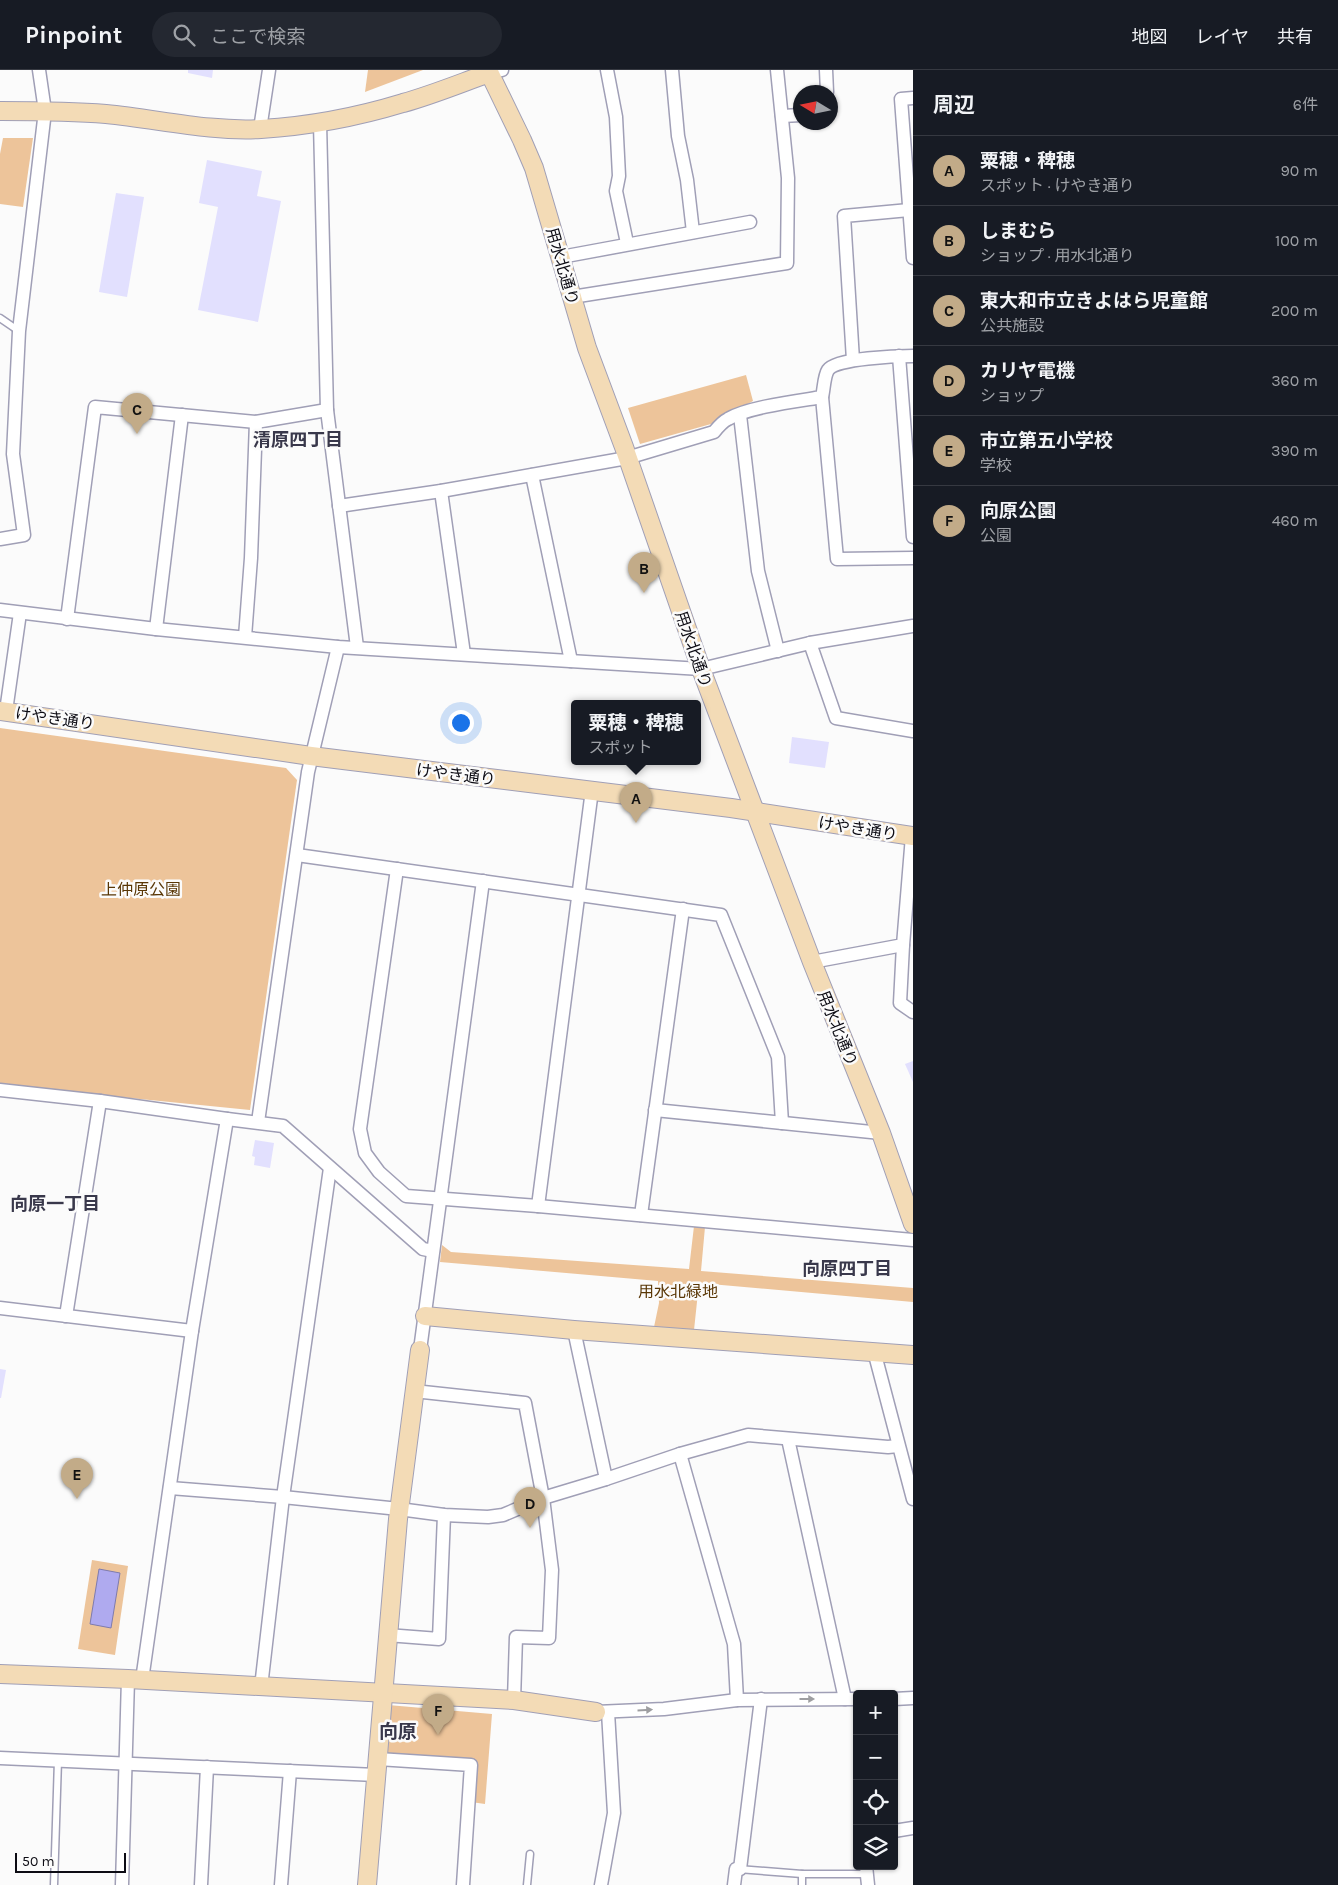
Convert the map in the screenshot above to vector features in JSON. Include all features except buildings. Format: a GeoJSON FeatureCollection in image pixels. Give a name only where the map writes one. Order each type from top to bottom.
{"type":"FeatureCollection","features":[{"type":"Feature","properties":{"kind":"street"},"geometry":{"type":"LineString","coordinates":[[0,539],[24,536],[13,454],[19,330],[45,111],[39,70]]}},
{"type":"Feature","properties":{"kind":"street"},"geometry":{"type":"LineString","coordinates":[[260,129],[269,70]]}},
{"type":"Feature","properties":{"kind":"street"},"geometry":{"type":"LineString","coordinates":[[608,70],[616,117],[619,176],[616,191],[627,243]]}},
{"type":"Feature","properties":{"kind":"street"},"geometry":{"type":"LineString","coordinates":[[672,70],[678,136],[687,180],[693,232]]}},
{"type":"Feature","properties":{"kind":"street"},"geometry":{"type":"LineString","coordinates":[[572,297],[787,263],[788,178],[777,70]]}},
{"type":"Feature","properties":{"kind":"street"},"geometry":{"type":"LineString","coordinates":[[826,70],[827,85]]}},
{"type":"Feature","properties":{"kind":"street"},"geometry":{"type":"LineString","coordinates":[[0,111],[107,114],[224,128],[260,129],[320,123],[364,114],[405,103],[493,71]]}},
{"type":"Feature","properties":{"kind":"street","name":"用水北通り"},"geometry":{"type":"LineString","coordinates":[[493,71],[534,168],[587,348],[700,669],[812,962],[881,1133],[913,1224]]}},
{"type":"Feature","properties":{"kind":"street"},"geometry":{"type":"LineString","coordinates":[[913,98],[901,99],[913,258]]}},
{"type":"Feature","properties":{"kind":"street"},"geometry":{"type":"LineString","coordinates":[[782,116],[793,115]]}},
{"type":"Feature","properties":{"kind":"street"},"geometry":{"type":"LineString","coordinates":[[320,123],[327,410],[357,647]]}},
{"type":"Feature","properties":{"kind":"street"},"geometry":{"type":"LineString","coordinates":[[853,360],[844,216],[909,210]]}},
{"type":"Feature","properties":{"kind":"street"},"geometry":{"type":"LineString","coordinates":[[561,257],[627,243],[750,222]]}},
{"type":"Feature","properties":{"kind":"street"},"geometry":{"type":"LineString","coordinates":[[899,356],[909,448],[913,537]]}},
{"type":"Feature","properties":{"kind":"street"},"geometry":{"type":"LineString","coordinates":[[913,356],[853,360],[833,365],[828,370],[822,397],[837,559],[913,558]]}},
{"type":"Feature","properties":{"kind":"street"},"geometry":{"type":"LineString","coordinates":[[339,506],[441,491],[627,458],[714,432],[730,418],[756,409],[822,397]]}},
{"type":"Feature","properties":{"kind":"street"},"geometry":{"type":"LineString","coordinates":[[67,619],[95,407],[256,422],[327,410]]}},
{"type":"Feature","properties":{"kind":"street"},"geometry":{"type":"LineString","coordinates":[[740,415],[758,571],[778,651]]}},
{"type":"Feature","properties":{"kind":"street"},"geometry":{"type":"LineString","coordinates":[[156,629],[182,416]]}},
{"type":"Feature","properties":{"kind":"street"},"geometry":{"type":"LineString","coordinates":[[245,637],[251,558],[256,422]]}},
{"type":"Feature","properties":{"kind":"street"},"geometry":{"type":"LineString","coordinates":[[532,475],[571,661]]}},
{"type":"Feature","properties":{"kind":"street"},"geometry":{"type":"LineString","coordinates":[[441,491],[464,654]]}},
{"type":"Feature","properties":{"kind":"street"},"geometry":{"type":"LineString","coordinates":[[0,610],[156,629],[338,647],[700,669],[810,643],[913,626]]}},
{"type":"Feature","properties":{"kind":"street"},"geometry":{"type":"LineString","coordinates":[[3,711],[20,613]]}},
{"type":"Feature","properties":{"kind":"street"},"geometry":{"type":"LineString","coordinates":[[810,643],[836,718],[913,731]]}},
{"type":"Feature","properties":{"kind":"street"},"geometry":{"type":"LineString","coordinates":[[258,1122],[311,756],[338,647]]}},
{"type":"Feature","properties":{"kind":"street","name":"けやき通り"},"geometry":{"type":"LineString","coordinates":[[3,711],[311,756],[592,790],[912,836]]}},
{"type":"Feature","properties":{"kind":"street"},"geometry":{"type":"LineString","coordinates":[[538,1206],[592,790]]}},
{"type":"Feature","properties":{"kind":"street"},"geometry":{"type":"LineString","coordinates":[[912,836],[900,1003],[913,1012]]}},
{"type":"Feature","properties":{"kind":"street"},"geometry":{"type":"LineString","coordinates":[[297,854],[721,915],[778,1057],[782,1123]]}},
{"type":"Feature","properties":{"kind":"street"},"geometry":{"type":"LineString","coordinates":[[397,869],[360,1129],[365,1153],[379,1172],[406,1196],[913,1240]]}},
{"type":"Feature","properties":{"kind":"street"},"geometry":{"type":"LineString","coordinates":[[367,1885],[399,1509],[483,882]]}},
{"type":"Feature","properties":{"kind":"street"},"geometry":{"type":"LineString","coordinates":[[641,1215],[683,909]]}},
{"type":"Feature","properties":{"kind":"street"},"geometry":{"type":"LineString","coordinates":[[812,962],[903,945]]}},
{"type":"Feature","properties":{"kind":"street"},"geometry":{"type":"LineString","coordinates":[[0,1090],[100,1101],[283,1126],[423,1249],[433,1251]]}},
{"type":"Feature","properties":{"kind":"street"},"geometry":{"type":"LineString","coordinates":[[66,1316],[100,1101]]}},
{"type":"Feature","properties":{"kind":"street"},"geometry":{"type":"LineString","coordinates":[[655,1110],[881,1133]]}},
{"type":"Feature","properties":{"kind":"street"},"geometry":{"type":"LineString","coordinates":[[122,1885],[124,1764],[135,1680],[170,1488],[192,1331],[227,1119]]}},
{"type":"Feature","properties":{"kind":"street"},"geometry":{"type":"LineString","coordinates":[[261,1687],[283,1497],[330,1168]]}},
{"type":"Feature","properties":{"kind":"street"},"geometry":{"type":"LineString","coordinates":[[0,1308],[192,1331]]}},
{"type":"Feature","properties":{"kind":"street"},"geometry":{"type":"LineString","coordinates":[[425,1316],[574,1330],[913,1355]]}},
{"type":"Feature","properties":{"kind":"street"},"geometry":{"type":"LineString","coordinates":[[574,1330],[606,1479]]}},
{"type":"Feature","properties":{"kind":"street"},"geometry":{"type":"LineString","coordinates":[[874,1352],[913,1499]]}},
{"type":"Feature","properties":{"kind":"street"},"geometry":{"type":"LineString","coordinates":[[414,1391],[525,1404],[543,1498],[552,1570],[549,1638],[516,1637],[514,1700]]}},
{"type":"Feature","properties":{"kind":"street"},"geometry":{"type":"LineString","coordinates":[[170,1488],[283,1497],[444,1515],[488,1517],[503,1515],[543,1498],[680,1454],[748,1435],[888,1447],[898,1446]]}},
{"type":"Feature","properties":{"kind":"street"},"geometry":{"type":"LineString","coordinates":[[0,1674],[514,1700],[602,1712],[664,1709],[738,1700],[851,1699],[788,1439]]}},
{"type":"Feature","properties":{"kind":"street"},"geometry":{"type":"LineString","coordinates":[[680,1454],[734,1644],[738,1700]]}},
{"type":"Feature","properties":{"kind":"street"},"geometry":{"type":"LineString","coordinates":[[388,1635],[440,1639],[444,1515]]}},
{"type":"Feature","properties":{"kind":"street"},"geometry":{"type":"LineString","coordinates":[[898,1698],[913,1698]]}},
{"type":"Feature","properties":{"kind":"street"},"geometry":{"type":"LineString","coordinates":[[734,1885],[738,1869],[761,1699]]}},
{"type":"Feature","properties":{"kind":"street"},"geometry":{"type":"LineString","coordinates":[[601,1885],[614,1813],[602,1712]]}},
{"type":"Feature","properties":{"kind":"street"},"geometry":{"type":"LineString","coordinates":[[0,1758],[290,1771],[377,1767],[471,1766],[463,1885]]}},
{"type":"Feature","properties":{"kind":"street"},"geometry":{"type":"LineString","coordinates":[[201,1885],[207,1767]]}},
{"type":"Feature","properties":{"kind":"street"},"geometry":{"type":"LineString","coordinates":[[281,1885],[290,1771]]}},
{"type":"Feature","properties":{"kind":"street"},"geometry":{"type":"LineString","coordinates":[[898,1830],[913,1828]]}},
{"type":"Feature","properties":{"kind":"lane"},"geometry":{"type":"LineString","coordinates":[[0,318],[19,330]]}},
{"type":"Feature","properties":{"kind":"lane"},"geometry":{"type":"LineString","coordinates":[[54,1885],[58,1760]]}},
{"type":"Feature","properties":{"kind":"lane"},"geometry":{"type":"LineString","coordinates":[[527,1885],[530,1854]]}},
{"type":"Feature","properties":{"kind":"lane"},"geometry":{"type":"LineString","coordinates":[[738,1869],[802,1874],[867,1875]]}},
{"type":"Feature","properties":{"kind":"lane"},"geometry":{"type":"LineString","coordinates":[[802,1874],[802,1885]]}},
{"type":"Feature","properties":{"kind":"green space"},"geometry":{"type":"Polygon","coordinates":[[[368,70],[423,70],[365,92],[368,70]]]}},
{"type":"Feature","properties":{"kind":"green space"},"geometry":{"type":"Polygon","coordinates":[[[3,138],[33,138],[23,207],[0,204],[0,154],[3,138]]]}},
{"type":"Feature","properties":{"kind":"green space"},"geometry":{"type":"Polygon","coordinates":[[[746,375],[753,401],[711,424],[640,444],[628,408],[746,375]]]}},
{"type":"Feature","properties":{"kind":"green space","name":"上仲原公園"},"geometry":{"type":"Polygon","coordinates":[[[0,728],[286,768],[297,780],[250,1110],[0,1085],[0,728]]]}},
{"type":"Feature","properties":{"kind":"green space","name":"用水北緑地"},"geometry":{"type":"Polygon","coordinates":[[[694,1226],[705,1227],[701,1271],[913,1288],[913,1302],[699,1283],[694,1330],[654,1327],[659,1303],[658,1281],[440,1262],[442,1245],[451,1252],[689,1269],[694,1226]]]}},
{"type":"Feature","properties":{"kind":"green space"},"geometry":{"type":"Polygon","coordinates":[[[92,1560],[128,1566],[115,1655],[78,1649],[92,1560]]]}},
{"type":"Feature","properties":{"kind":"green space"},"geometry":{"type":"Polygon","coordinates":[[[388,1705],[492,1714],[485,1804],[471,1802],[472,1764],[384,1756],[388,1705]]]}},
{"type":"Feature","properties":{"kind":"shaded area"},"geometry":{"type":"Polygon","coordinates":[[[99,1569],[120,1573],[111,1628],[90,1624],[99,1569]]]}},
{"type":"Feature","properties":{"kind":"place","name":"東大和市立きよはら児童館"},"geometry":{"type":"Point","coordinates":[137,434]}},
{"type":"Feature","properties":{"kind":"place","name":"しまむら"},"geometry":{"type":"Point","coordinates":[644,593]}},
{"type":"Feature","properties":{"kind":"place","name":"粟穂・稗穂"},"geometry":{"type":"Point","coordinates":[636,823]}},
{"type":"Feature","properties":{"kind":"place","name":"市立第五小学校"},"geometry":{"type":"Point","coordinates":[77,1499]}},
{"type":"Feature","properties":{"kind":"place","name":"カリヤ電機"},"geometry":{"type":"Point","coordinates":[530,1528]}},
{"type":"Feature","properties":{"kind":"place","name":"向原公園"},"geometry":{"type":"Point","coordinates":[438,1735]}},
{"type":"Feature","properties":{"kind":"district","name":"清原四丁目"},"geometry":{"type":"Point","coordinates":[298,440]}},
{"type":"Feature","properties":{"kind":"district","name":"向原一丁目"},"geometry":{"type":"Point","coordinates":[55,1204]}},
{"type":"Feature","properties":{"kind":"district","name":"向原四丁目"},"geometry":{"type":"Point","coordinates":[847,1269]}},
{"type":"Feature","properties":{"kind":"district","name":"向原"},"geometry":{"type":"Point","coordinates":[398,1731]}}]}
